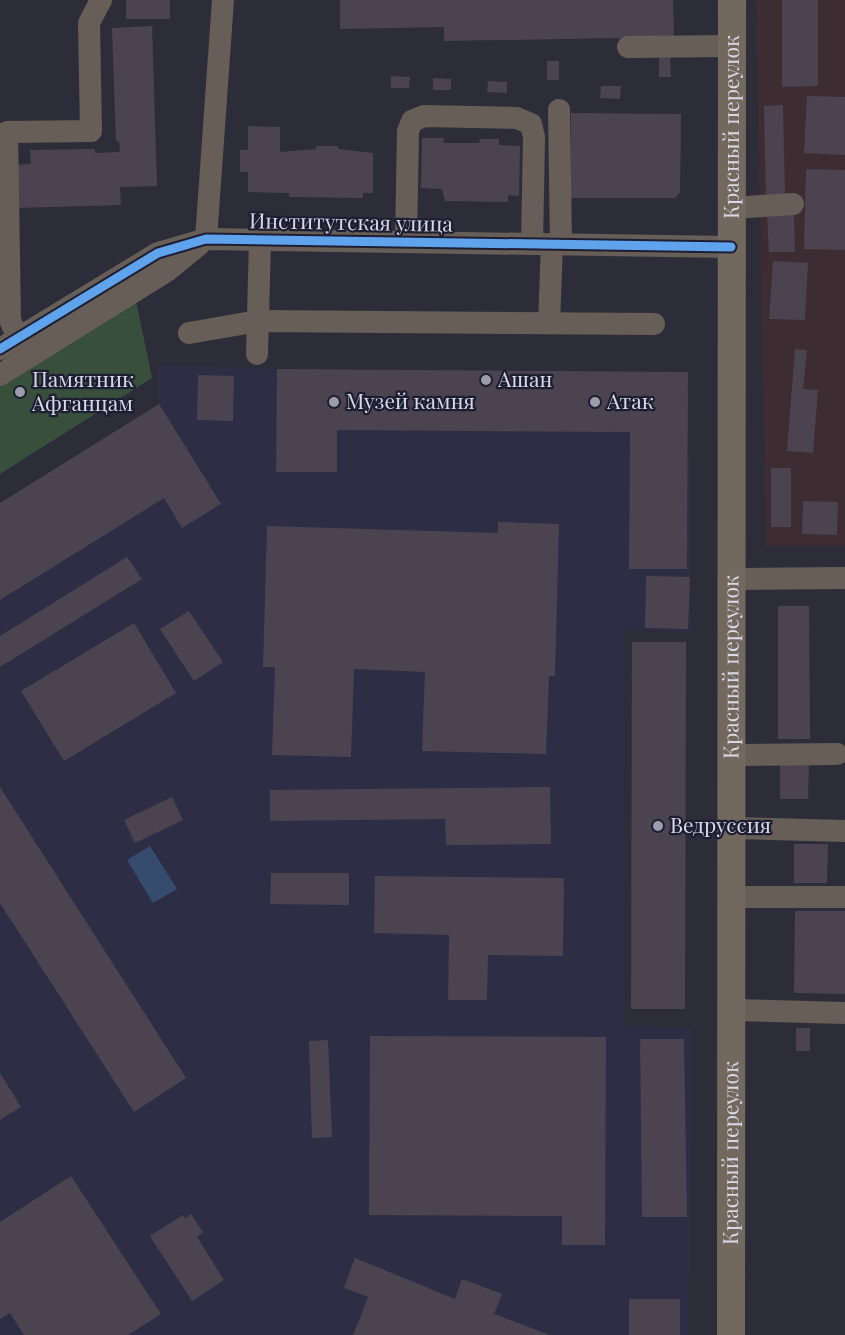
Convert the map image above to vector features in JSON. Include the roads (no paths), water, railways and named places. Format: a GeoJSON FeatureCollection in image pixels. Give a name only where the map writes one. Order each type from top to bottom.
{"type":"FeatureCollection","features":[{"type":"Feature","properties":{"kind":"main road","name":"Красный переулок"},"geometry":{"type":"LineString","coordinates":[[731,1335],[732,0]]}},
{"type":"Feature","properties":{"kind":"street"},"geometry":{"type":"LineString","coordinates":[[9,344],[7,132],[91,131],[89,23],[101,0]]}},
{"type":"Feature","properties":{"kind":"street"},"geometry":{"type":"LineString","coordinates":[[0,375],[167,271],[206,239],[223,0]]}},
{"type":"Feature","properties":{"kind":"street"},"geometry":{"type":"LineString","coordinates":[[628,47],[732,46]]}},
{"type":"Feature","properties":{"kind":"street"},"geometry":{"type":"LineString","coordinates":[[549,323],[548,244],[559,110]]}},
{"type":"Feature","properties":{"kind":"street"},"geometry":{"type":"LineString","coordinates":[[406,242],[408,131],[412,121],[418,118],[447,116],[517,118],[531,124],[548,244]]}},
{"type":"Feature","properties":{"kind":"street"},"geometry":{"type":"LineString","coordinates":[[731,208],[793,204]]}},
{"type":"Feature","properties":{"kind":"street","name":"Институтская улица"},"geometry":{"type":"LineString","coordinates":[[9,344],[158,253],[206,239],[731,247]]}},
{"type":"Feature","properties":{"kind":"street"},"geometry":{"type":"LineString","coordinates":[[258,354],[260,240]]}},
{"type":"Feature","properties":{"kind":"street"},"geometry":{"type":"LineString","coordinates":[[189,333],[258,321],[654,324]]}},
{"type":"Feature","properties":{"kind":"street"},"geometry":{"type":"LineString","coordinates":[[731,579],[845,578]]}},
{"type":"Feature","properties":{"kind":"street"},"geometry":{"type":"LineString","coordinates":[[731,755],[837,754]]}},
{"type":"Feature","properties":{"kind":"street"},"geometry":{"type":"LineString","coordinates":[[731,828],[845,831]]}},
{"type":"Feature","properties":{"kind":"street"},"geometry":{"type":"LineString","coordinates":[[731,897],[845,897]]}},
{"type":"Feature","properties":{"kind":"street"},"geometry":{"type":"LineString","coordinates":[[731,1010],[845,1013]]}},
{"type":"Feature","properties":{"kind":"place","name":"Ашан"},"geometry":{"type":"Point","coordinates":[486,380]}},
{"type":"Feature","properties":{"kind":"place","name":"Памятник Афганцам"},"geometry":{"type":"Point","coordinates":[20,392]}},
{"type":"Feature","properties":{"kind":"place","name":"Музей камня"},"geometry":{"type":"Point","coordinates":[334,402]}},
{"type":"Feature","properties":{"kind":"place","name":"Атак"},"geometry":{"type":"Point","coordinates":[595,402]}},
{"type":"Feature","properties":{"kind":"place","name":"Ведруссия"},"geometry":{"type":"Point","coordinates":[658,826]}}]}
